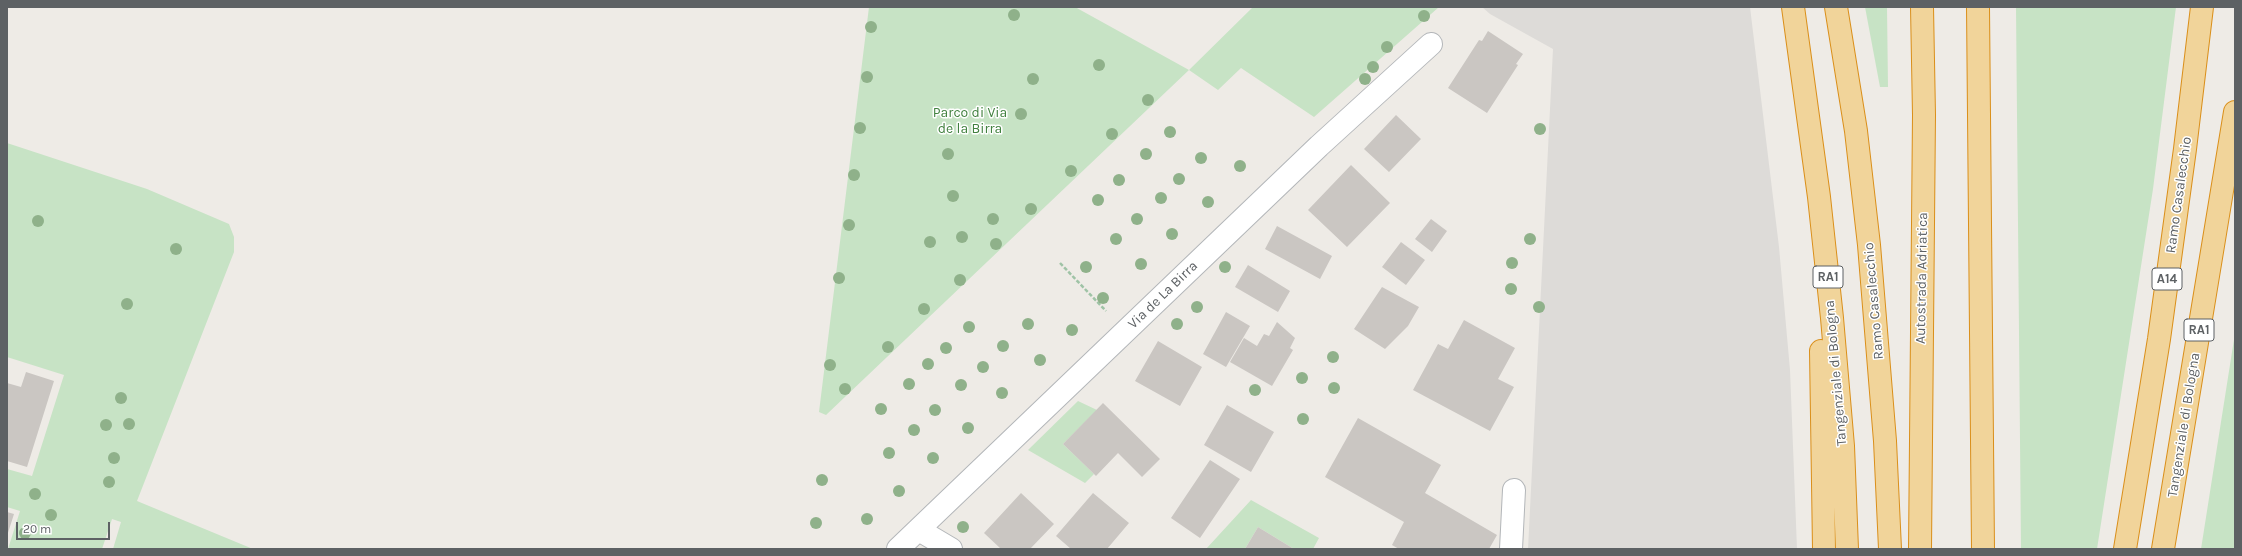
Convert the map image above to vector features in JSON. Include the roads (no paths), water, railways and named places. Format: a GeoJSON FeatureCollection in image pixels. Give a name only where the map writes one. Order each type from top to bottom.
{"type":"FeatureCollection","features":[{"type":"Feature","properties":{"kind":"highway","name":"Tangenziale di Bologna"},"geometry":{"type":"LineString","coordinates":[[1793,7],[1819,197],[1843,446],[1847,549]]}},
{"type":"Feature","properties":{"kind":"highway","name":"Ramo Casalecchio"},"geometry":{"type":"LineString","coordinates":[[1836,7],[1856,131],[1869,245],[1884,433],[1890,549]]}},
{"type":"Feature","properties":{"kind":"highway","name":"Autostrada Adriatica"},"geometry":{"type":"LineString","coordinates":[[1920,549],[1924,115],[1922,7]]}},
{"type":"Feature","properties":{"kind":"highway"},"geometry":{"type":"LineString","coordinates":[[1978,7],[1983,549]]}},
{"type":"Feature","properties":{"kind":"highway","name":"Ramo Casalecchio"},"geometry":{"type":"LineString","coordinates":[[2125,549],[2162,316],[2186,149],[2202,7]]}},
{"type":"Feature","properties":{"kind":"highway","name":"Tangenziale di Bologna"},"geometry":{"type":"LineString","coordinates":[[2164,549],[2235,112]]}},
{"type":"Feature","properties":{"kind":"highway"},"geometry":{"type":"LineString","coordinates":[[1819,197],[1824,549]]}},
{"type":"Feature","properties":{"kind":"street","name":"Via de La Birra"},"geometry":{"type":"LineString","coordinates":[[898,549],[1313,151],[1431,44]]}},
{"type":"Feature","properties":{"kind":"street"},"geometry":{"type":"LineString","coordinates":[[1511,549],[1514,490]]}},
{"type":"Feature","properties":{"kind":"street"},"geometry":{"type":"LineString","coordinates":[[919,530],[951,549]]}},
{"type":"Feature","properties":{"kind":"park label","name":"Parco di Via de la Birra"},"geometry":{"type":"Point","coordinates":[970,122]}}]}
